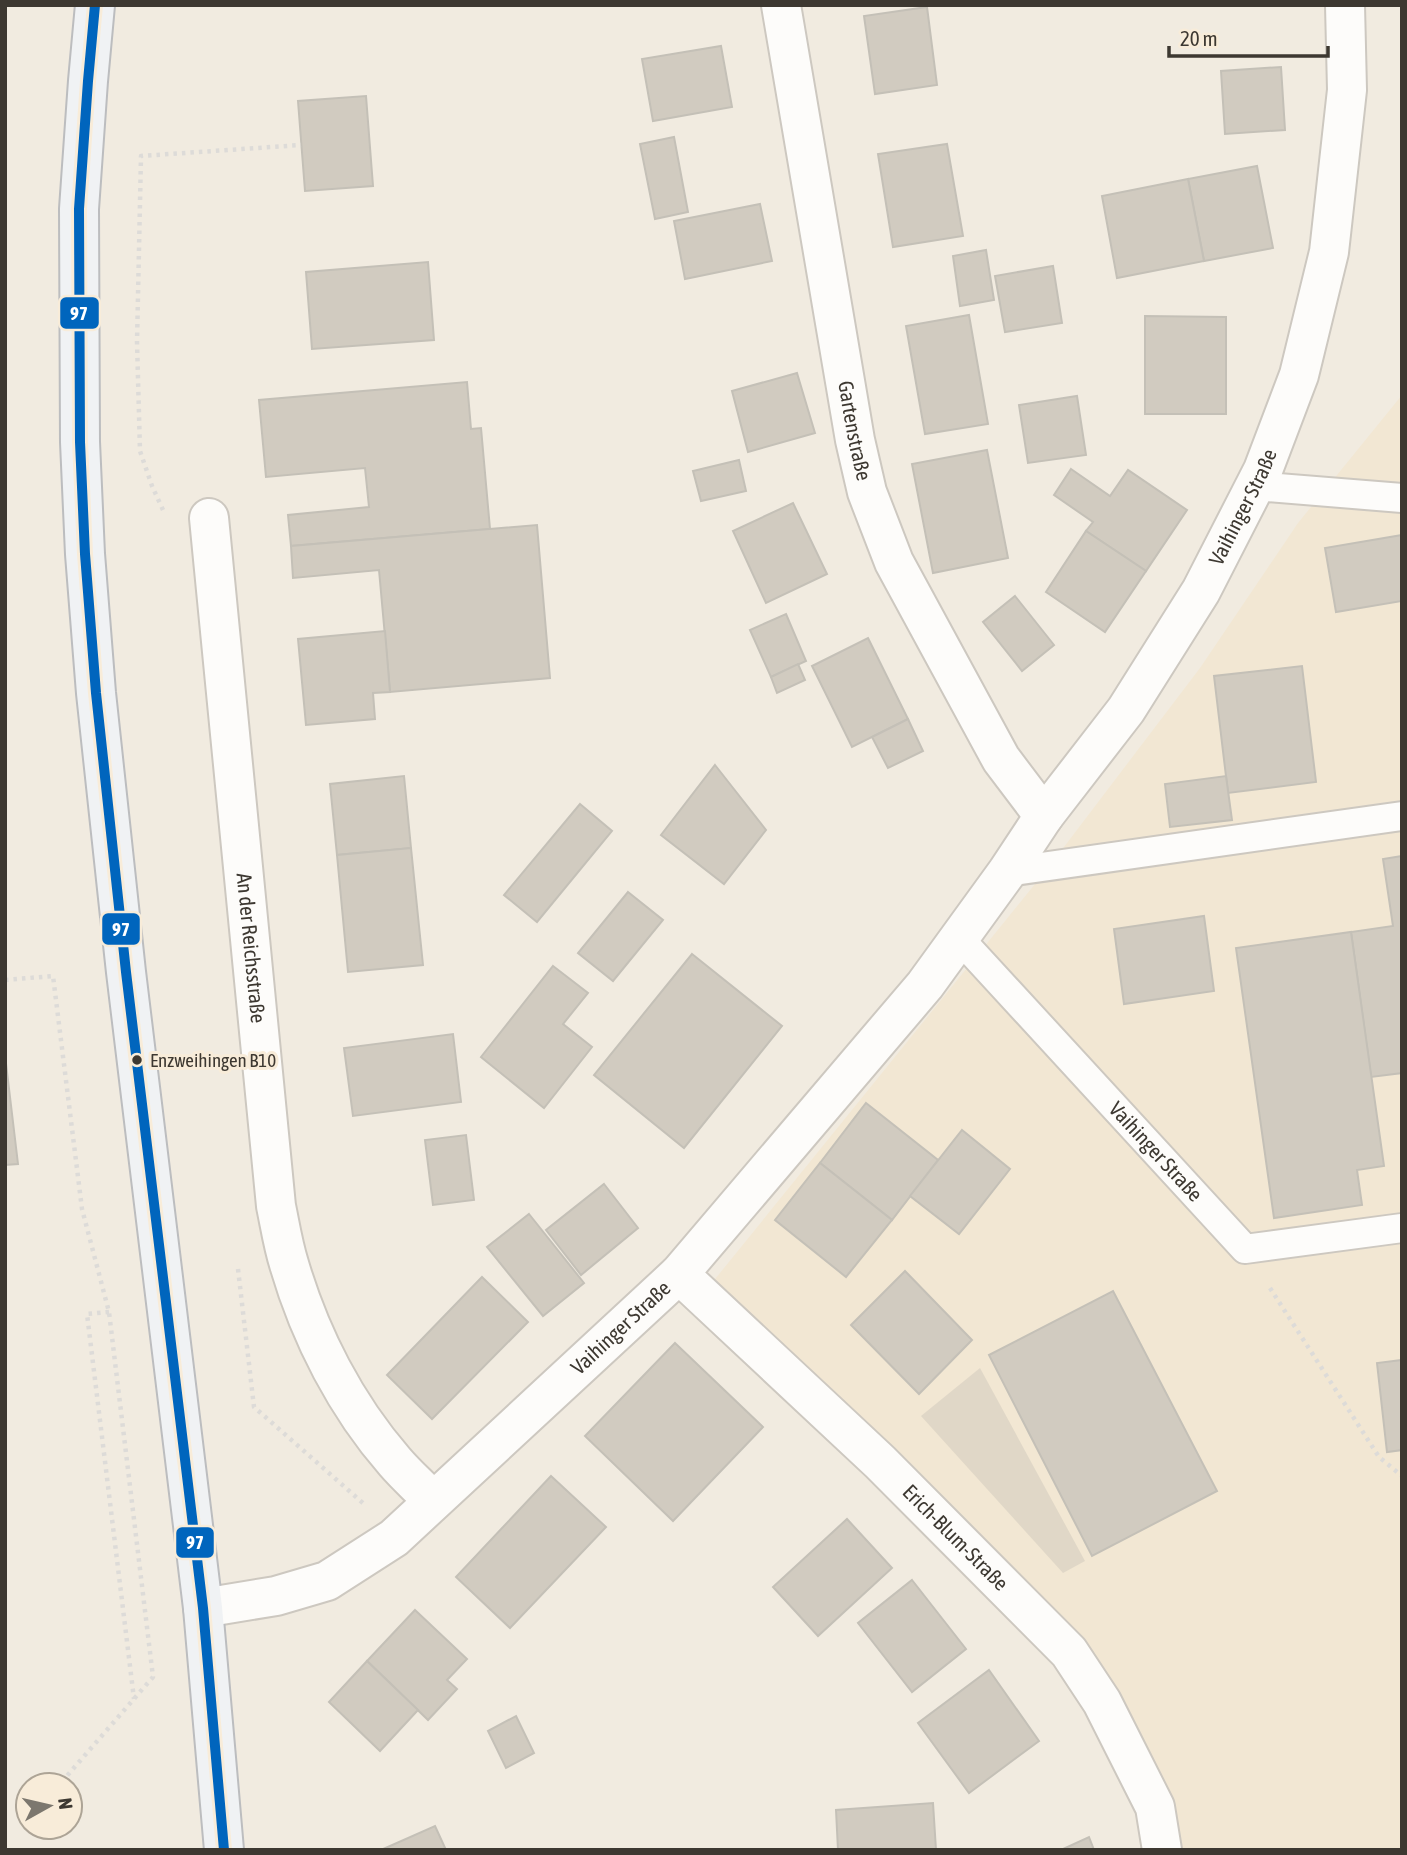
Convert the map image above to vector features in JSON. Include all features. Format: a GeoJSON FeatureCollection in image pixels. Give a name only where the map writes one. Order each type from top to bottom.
{"type":"FeatureCollection","features":[{"type":"Feature","properties":{"kind":"main road"},"geometry":{"type":"LineString","coordinates":[[95,5],[79,209],[80,442],[85,554],[96,693],[124,958],[203,1608],[224,1850]]}},
{"type":"Feature","properties":{"kind":"street","name":"Gartenstraße"},"geometry":{"type":"LineString","coordinates":[[781,5],[855,440],[867,492],[894,562],[1001,759],[1044,816]]}},
{"type":"Feature","properties":{"kind":"street","name":"Vaihinger Straße"},"geometry":{"type":"LineString","coordinates":[[203,1608],[276,1596],[327,1581],[394,1538],[679,1274],[925,985],[960,939],[1044,816],[1126,710],[1201,591],[1263,470],[1299,375],[1329,252],[1347,90],[1345,5]]}},
{"type":"Feature","properties":{"kind":"street","name":"An der Reichsstraße"},"geometry":{"type":"LineString","coordinates":[[209,518],[276,1206],[288,1263],[307,1317],[331,1368],[360,1416],[395,1461],[433,1501]]}},
{"type":"Feature","properties":{"kind":"street","name":"Erich-Blum-Straße"},"geometry":{"type":"LineString","coordinates":[[679,1274],[880,1462],[1069,1652],[1102,1702],[1154,1807],[1162,1850]]}},
{"type":"Feature","properties":{"kind":"lane"},"geometry":{"type":"LineString","coordinates":[[1254,486],[1402,498]]}},
{"type":"Feature","properties":{"kind":"lane"},"geometry":{"type":"LineString","coordinates":[[1007,872],[1402,816]]}},
{"type":"Feature","properties":{"kind":"lane","name":"Vaihinger Straße"},"geometry":{"type":"LineString","coordinates":[[960,939],[1245,1249]]}},
{"type":"Feature","properties":{"kind":"lane"},"geometry":{"type":"LineString","coordinates":[[1245,1249],[1402,1228]]}},
{"type":"Feature","properties":{"kind":"path"},"geometry":{"type":"LineString","coordinates":[[209,518],[168,522],[152,486],[141,451],[137,342],[141,156],[301,145]]}},
{"type":"Feature","properties":{"kind":"path"},"geometry":{"type":"LineString","coordinates":[[5,980],[53,976],[82,1209],[109,1312],[153,1676],[71,1771]]}},
{"type":"Feature","properties":{"kind":"path"},"geometry":{"type":"LineString","coordinates":[[1245,1249],[1379,1457],[1402,1476]]}},
{"type":"Feature","properties":{"kind":"path"},"geometry":{"type":"LineString","coordinates":[[109,1312],[88,1314],[134,1700]]}},
{"type":"Feature","properties":{"kind":"path"},"geometry":{"type":"LineString","coordinates":[[244,1323],[254,1407],[361,1500]]}},
{"type":"Feature","properties":{"kind":"shaded area"},"geometry":{"type":"Polygon","coordinates":[[[1402,395],[1402,1850],[1174,1850],[1122,1714],[707,1289],[1048,868],[1200,668],[1298,523],[1402,395]]]}},
{"type":"Feature","properties":{"kind":"shaded area"},"geometry":{"type":"Polygon","coordinates":[[[980,1368],[1085,1561],[1063,1573],[921,1416],[980,1368]]]}},
{"type":"Feature","properties":{"kind":"building"},"geometry":{"type":"Polygon","coordinates":[[[927,7],[937,85],[875,94],[864,16],[927,7]]]}},
{"type":"Feature","properties":{"kind":"building"},"geometry":{"type":"Polygon","coordinates":[[[721,46],[732,107],[653,121],[642,59],[721,46]]]}},
{"type":"Feature","properties":{"kind":"building"},"geometry":{"type":"Polygon","coordinates":[[[1281,67],[1285,130],[1225,134],[1221,71],[1281,67]]]}},
{"type":"Feature","properties":{"kind":"building"},"geometry":{"type":"Polygon","coordinates":[[[366,96],[373,186],[305,191],[298,101],[366,96]]]}},
{"type":"Feature","properties":{"kind":"building"},"geometry":{"type":"Polygon","coordinates":[[[674,137],[688,212],[655,219],[640,144],[674,137]]]}},
{"type":"Feature","properties":{"kind":"building"},"geometry":{"type":"Polygon","coordinates":[[[947,144],[963,236],[893,247],[878,154],[947,144]]]}},
{"type":"Feature","properties":{"kind":"building"},"geometry":{"type":"Polygon","coordinates":[[[1257,166],[1273,248],[1204,261],[1188,179],[1257,166]]]}},
{"type":"Feature","properties":{"kind":"building"},"geometry":{"type":"Polygon","coordinates":[[[1188,179],[1204,261],[1117,278],[1102,196],[1188,179]]]}},
{"type":"Feature","properties":{"kind":"building"},"geometry":{"type":"Polygon","coordinates":[[[760,204],[772,261],[685,279],[674,221],[760,204]]]}},
{"type":"Feature","properties":{"kind":"building"},"geometry":{"type":"Polygon","coordinates":[[[986,250],[994,300],[960,306],[953,256],[986,250]]]}},
{"type":"Feature","properties":{"kind":"building"},"geometry":{"type":"Polygon","coordinates":[[[428,262],[434,340],[312,349],[306,272],[428,262]]]}},
{"type":"Feature","properties":{"kind":"building"},"geometry":{"type":"Polygon","coordinates":[[[1053,266],[1062,323],[1005,332],[995,276],[1053,266]]]}},
{"type":"Feature","properties":{"kind":"building"},"geometry":{"type":"Polygon","coordinates":[[[969,315],[988,424],[925,434],[906,326],[969,315]]]}},
{"type":"Feature","properties":{"kind":"building"},"geometry":{"type":"Polygon","coordinates":[[[1145,316],[1226,317],[1226,414],[1145,414],[1145,316]]]}},
{"type":"Feature","properties":{"kind":"building"},"geometry":{"type":"Polygon","coordinates":[[[797,373],[815,433],[748,452],[732,391],[797,373]]]}},
{"type":"Feature","properties":{"kind":"building"},"geometry":{"type":"Polygon","coordinates":[[[467,382],[471,429],[481,428],[490,529],[291,546],[288,515],[369,507],[365,468],[266,477],[259,400],[467,382]]]}},
{"type":"Feature","properties":{"kind":"building"},"geometry":{"type":"Polygon","coordinates":[[[1077,396],[1086,455],[1028,463],[1019,405],[1077,396]]]}},
{"type":"Feature","properties":{"kind":"building"},"geometry":{"type":"Polygon","coordinates":[[[987,450],[1008,558],[933,573],[912,464],[987,450]]]}},
{"type":"Feature","properties":{"kind":"building"},"geometry":{"type":"Polygon","coordinates":[[[739,460],[746,491],[701,501],[693,471],[739,460]]]}},
{"type":"Feature","properties":{"kind":"building"},"geometry":{"type":"Polygon","coordinates":[[[1071,469],[1110,496],[1128,470],[1187,510],[1146,571],[1086,531],[1093,522],[1054,495],[1071,469]]]}},
{"type":"Feature","properties":{"kind":"building"},"geometry":{"type":"Polygon","coordinates":[[[793,503],[827,574],[766,603],[733,531],[793,503]]]}},
{"type":"Feature","properties":{"kind":"building"},"geometry":{"type":"Polygon","coordinates":[[[537,525],[550,678],[390,692],[379,570],[293,578],[291,546],[537,525]]]}},
{"type":"Feature","properties":{"kind":"building"},"geometry":{"type":"Polygon","coordinates":[[[1086,531],[1146,571],[1105,632],[1046,592],[1086,531]]]}},
{"type":"Feature","properties":{"kind":"building"},"geometry":{"type":"Polygon","coordinates":[[[1402,535],[1402,601],[1336,612],[1325,548],[1402,535]]]}},
{"type":"Feature","properties":{"kind":"building"},"geometry":{"type":"Polygon","coordinates":[[[1015,596],[1054,645],[1022,671],[983,622],[1015,596]]]}},
{"type":"Feature","properties":{"kind":"building"},"geometry":{"type":"Polygon","coordinates":[[[786,614],[806,661],[771,677],[750,630],[786,614]]]}},
{"type":"Feature","properties":{"kind":"building"},"geometry":{"type":"Polygon","coordinates":[[[385,631],[390,692],[373,693],[375,719],[306,725],[298,639],[385,631]]]}},
{"type":"Feature","properties":{"kind":"building"},"geometry":{"type":"Polygon","coordinates":[[[868,638],[908,719],[852,747],[812,666],[868,638]]]}},
{"type":"Feature","properties":{"kind":"building"},"geometry":{"type":"Polygon","coordinates":[[[798,664],[805,680],[777,693],[771,677],[798,664]]]}},
{"type":"Feature","properties":{"kind":"building"},"geometry":{"type":"Polygon","coordinates":[[[1302,666],[1316,782],[1228,793],[1214,676],[1302,666]]]}},
{"type":"Feature","properties":{"kind":"building"},"geometry":{"type":"Polygon","coordinates":[[[908,719],[923,751],[888,768],[872,737],[908,719]]]}},
{"type":"Feature","properties":{"kind":"building"},"geometry":{"type":"Polygon","coordinates":[[[715,765],[766,830],[724,884],[661,835],[715,765]]]}},
{"type":"Feature","properties":{"kind":"building"},"geometry":{"type":"Polygon","coordinates":[[[404,776],[411,848],[337,855],[330,784],[404,776]]]}},
{"type":"Feature","properties":{"kind":"building"},"geometry":{"type":"Polygon","coordinates":[[[1226,776],[1232,820],[1170,827],[1165,784],[1226,776]]]}},
{"type":"Feature","properties":{"kind":"building"},"geometry":{"type":"Polygon","coordinates":[[[580,804],[612,831],[537,922],[504,895],[580,804]]]}},
{"type":"Feature","properties":{"kind":"building"},"geometry":{"type":"Polygon","coordinates":[[[411,848],[423,965],[348,972],[337,855],[411,848]]]}},
{"type":"Feature","properties":{"kind":"building"},"geometry":{"type":"Polygon","coordinates":[[[1402,856],[1402,1073],[1371,1077],[1351,932],[1393,926],[1383,859],[1402,856]]]}},
{"type":"Feature","properties":{"kind":"building"},"geometry":{"type":"Polygon","coordinates":[[[628,892],[663,920],[613,981],[578,953],[628,892]]]}},
{"type":"Feature","properties":{"kind":"building"},"geometry":{"type":"Polygon","coordinates":[[[1204,916],[1214,991],[1124,1004],[1114,929],[1204,916]]]}},
{"type":"Feature","properties":{"kind":"building"},"geometry":{"type":"Polygon","coordinates":[[[1351,932],[1384,1166],[1357,1170],[1362,1205],[1274,1218],[1236,948],[1351,932]]]}},
{"type":"Feature","properties":{"kind":"building"},"geometry":{"type":"Polygon","coordinates":[[[692,954],[782,1026],[684,1148],[594,1075],[692,954]]]}},
{"type":"Feature","properties":{"kind":"building"},"geometry":{"type":"Polygon","coordinates":[[[553,966],[588,993],[563,1024],[592,1047],[544,1108],[481,1057],[553,966]]]}},
{"type":"Feature","properties":{"kind":"building"},"geometry":{"type":"Polygon","coordinates":[[[453,1034],[461,1102],[353,1116],[344,1048],[453,1034]]]}},
{"type":"Feature","properties":{"kind":"building"},"geometry":{"type":"Polygon","coordinates":[[[5,1055],[18,1164],[5,1165],[5,1055]]]}},
{"type":"Feature","properties":{"kind":"building"},"geometry":{"type":"Polygon","coordinates":[[[866,1103],[938,1160],[892,1220],[820,1163],[866,1103]]]}},
{"type":"Feature","properties":{"kind":"building"},"geometry":{"type":"Polygon","coordinates":[[[962,1130],[1010,1169],[959,1234],[910,1196],[962,1130]]]}},
{"type":"Feature","properties":{"kind":"building"},"geometry":{"type":"Polygon","coordinates":[[[466,1135],[474,1200],[433,1205],[425,1140],[466,1135]]]}},
{"type":"Feature","properties":{"kind":"building"},"geometry":{"type":"Polygon","coordinates":[[[820,1163],[892,1220],[846,1277],[775,1220],[820,1163]]]}},
{"type":"Feature","properties":{"kind":"building"},"geometry":{"type":"Polygon","coordinates":[[[604,1184],[638,1228],[581,1275],[546,1230],[604,1184]]]}},
{"type":"Feature","properties":{"kind":"building"},"geometry":{"type":"Polygon","coordinates":[[[529,1214],[584,1283],[543,1316],[487,1247],[529,1214]]]}},
{"type":"Feature","properties":{"kind":"building"},"geometry":{"type":"Polygon","coordinates":[[[905,1271],[972,1340],[919,1394],[851,1325],[905,1271]]]}},
{"type":"Feature","properties":{"kind":"building"},"geometry":{"type":"Polygon","coordinates":[[[482,1277],[528,1322],[432,1419],[387,1375],[482,1277]]]}},
{"type":"Feature","properties":{"kind":"building"},"geometry":{"type":"Polygon","coordinates":[[[1113,1291],[1217,1491],[1092,1556],[989,1355],[1113,1291]]]}},
{"type":"Feature","properties":{"kind":"building"},"geometry":{"type":"Polygon","coordinates":[[[675,1343],[763,1427],[673,1521],[585,1436],[675,1343]]]}},
{"type":"Feature","properties":{"kind":"building"},"geometry":{"type":"Polygon","coordinates":[[[1402,1360],[1402,1450],[1387,1452],[1377,1363],[1402,1360]]]}},
{"type":"Feature","properties":{"kind":"building"},"geometry":{"type":"Polygon","coordinates":[[[551,1476],[606,1527],[510,1628],[456,1577],[551,1476]]]}},
{"type":"Feature","properties":{"kind":"building"},"geometry":{"type":"Polygon","coordinates":[[[847,1519],[892,1568],[818,1636],[773,1587],[847,1519]]]}},
{"type":"Feature","properties":{"kind":"building"},"geometry":{"type":"Polygon","coordinates":[[[912,1580],[966,1649],[912,1692],[858,1623],[912,1580]]]}},
{"type":"Feature","properties":{"kind":"building"},"geometry":{"type":"Polygon","coordinates":[[[415,1610],[467,1659],[447,1680],[457,1689],[428,1720],[367,1661],[415,1610]]]}},
{"type":"Feature","properties":{"kind":"building"},"geometry":{"type":"Polygon","coordinates":[[[367,1661],[418,1710],[380,1751],[329,1702],[367,1661]]]}},
{"type":"Feature","properties":{"kind":"building"},"geometry":{"type":"Polygon","coordinates":[[[989,1670],[1039,1741],[969,1793],[918,1723],[989,1670]]]}},
{"type":"Feature","properties":{"kind":"building"},"geometry":{"type":"Polygon","coordinates":[[[516,1716],[534,1753],[506,1768],[488,1731],[516,1716]]]}},
{"type":"Feature","properties":{"kind":"building"},"geometry":{"type":"Polygon","coordinates":[[[933,1803],[936,1850],[838,1850],[836,1810],[933,1803]]]}},
{"type":"Feature","properties":{"kind":"building"},"geometry":{"type":"Polygon","coordinates":[[[435,1826],[446,1850],[381,1850],[435,1826]]]}},
{"type":"Feature","properties":{"kind":"building"},"geometry":{"type":"Polygon","coordinates":[[[1089,1837],[1094,1850],[1061,1850],[1089,1837]]]}},
{"type":"Feature","properties":{"kind":"transit line","name":"97"},"geometry":{"type":"LineString","coordinates":[[95,5],[79,209],[80,442],[85,554],[96,693],[126,972],[203,1608],[224,1850]]}},
{"type":"Feature","properties":{"kind":"place","name":"Enzweihingen B10"},"geometry":{"type":"Point","coordinates":[137,1060]}}]}
